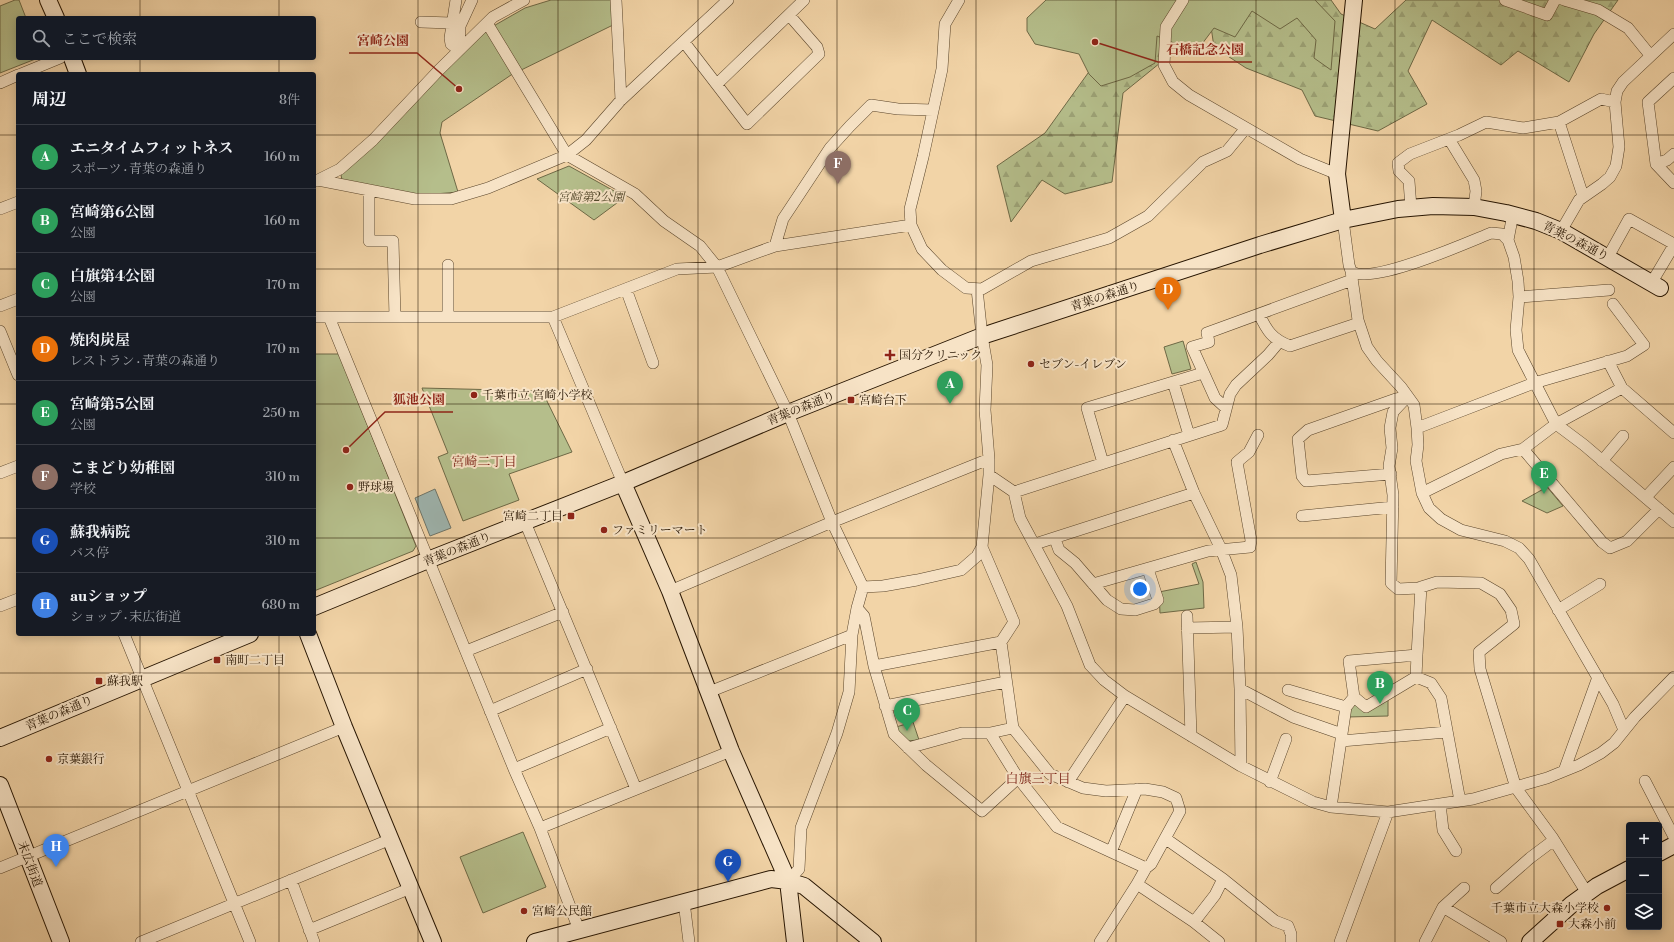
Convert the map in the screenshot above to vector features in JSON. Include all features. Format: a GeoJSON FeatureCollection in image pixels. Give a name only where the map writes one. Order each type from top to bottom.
{"type":"FeatureCollection","features":[{"type":"Feature","properties":{"kind":"street"},"geometry":{"type":"LineString","coordinates":[[48,0],[55,16]]}},
{"type":"Feature","properties":{"kind":"street"},"geometry":{"type":"LineString","coordinates":[[456,0],[451,23],[450,38],[452,44],[459,50]]}},
{"type":"Feature","properties":{"kind":"street"},"geometry":{"type":"LineString","coordinates":[[459,50],[460,26],[472,0]]}},
{"type":"Feature","properties":{"kind":"street"},"geometry":{"type":"LineString","coordinates":[[316,181],[340,169],[373,140],[459,50],[487,23],[510,6],[524,0]]}},
{"type":"Feature","properties":{"kind":"street"},"geometry":{"type":"LineString","coordinates":[[616,0],[621,100]]}},
{"type":"Feature","properties":{"kind":"street"},"geometry":{"type":"LineString","coordinates":[[316,181],[415,199],[451,199],[488,188],[567,155],[586,140],[621,100],[728,0]]}},
{"type":"Feature","properties":{"kind":"street"},"geometry":{"type":"LineString","coordinates":[[717,84],[804,0]]}},
{"type":"Feature","properties":{"kind":"street"},"geometry":{"type":"LineString","coordinates":[[959,0],[945,24],[942,69],[910,209],[911,225],[922,250],[942,270],[966,288],[982,289],[1031,261],[1109,238],[1148,216],[1203,162],[1227,151],[1246,128]]}},
{"type":"Feature","properties":{"kind":"street"},"geometry":{"type":"LineString","coordinates":[[1183,0],[1166,27],[1164,65],[1173,82],[1189,95],[1300,159],[1337,174]]}},
{"type":"Feature","properties":{"kind":"street"},"geometry":{"type":"LineString","coordinates":[[1354,0],[1337,174],[1349,265],[1360,323],[1367,347],[1377,361],[1401,387],[1414,406],[1417,428],[1416,461],[1422,493],[1429,508],[1440,519],[1461,530],[1505,541],[1519,548],[1529,559],[1598,677],[1613,704],[1624,730]]}},
{"type":"Feature","properties":{"kind":"street"},"geometry":{"type":"LineString","coordinates":[[1505,0],[1547,15],[1555,0]]}},
{"type":"Feature","properties":{"kind":"street"},"geometry":{"type":"LineString","coordinates":[[1564,0],[1598,10],[1628,28],[1650,55]]}},
{"type":"Feature","properties":{"kind":"street"},"geometry":{"type":"LineString","coordinates":[[684,42],[747,124],[819,54],[817,47],[789,15]]}},
{"type":"Feature","properties":{"kind":"street"},"geometry":{"type":"LineString","coordinates":[[421,22],[451,23]]}},
{"type":"Feature","properties":{"kind":"street"},"geometry":{"type":"LineString","coordinates":[[487,23],[567,155],[635,194],[664,221],[700,246],[717,267],[788,413],[832,522],[863,587],[852,635],[849,692],[837,733],[801,828],[799,869],[788,881]]}},
{"type":"Feature","properties":{"kind":"street"},"geometry":{"type":"LineString","coordinates":[[1561,231],[1575,205],[1583,196],[1610,177],[1616,166],[1619,147],[1614,102],[1617,91],[1623,82],[1650,55],[1674,34]]}},
{"type":"Feature","properties":{"kind":"street"},"geometry":{"type":"LineString","coordinates":[[26,72],[55,60]]}},
{"type":"Feature","properties":{"kind":"street"},"geometry":{"type":"LineString","coordinates":[[73,60],[77,72]]}},
{"type":"Feature","properties":{"kind":"street"},"geometry":{"type":"LineString","coordinates":[[0,83],[16,76]]}},
{"type":"Feature","properties":{"kind":"street"},"geometry":{"type":"LineString","coordinates":[[1674,78],[1648,102],[1656,164],[1674,183]]}},
{"type":"Feature","properties":{"kind":"street"},"geometry":{"type":"LineString","coordinates":[[1411,208],[1408,181],[1399,171],[1398,164],[1410,154],[1486,122],[1523,128],[1559,122],[1601,98],[1614,102]]}},
{"type":"Feature","properties":{"kind":"street"},"geometry":{"type":"LineString","coordinates":[[775,246],[783,219],[830,148],[871,105],[898,109],[933,110]]}},
{"type":"Feature","properties":{"kind":"street"},"geometry":{"type":"LineString","coordinates":[[1559,122],[1583,196]]}},
{"type":"Feature","properties":{"kind":"street"},"geometry":{"type":"LineString","coordinates":[[1448,139],[1474,180],[1476,191],[1474,207]]}},
{"type":"Feature","properties":{"kind":"street"},"geometry":{"type":"LineString","coordinates":[[1656,164],[1667,160],[1674,154]]}},
{"type":"Feature","properties":{"kind":"street"},"geometry":{"type":"LineString","coordinates":[[369,190],[369,241],[393,241],[394,317]]}},
{"type":"Feature","properties":{"kind":"street"},"geometry":{"type":"LineString","coordinates":[[0,209],[16,203]]}},
{"type":"Feature","properties":{"kind":"street","name":"青葉の森通り"},"geometry":{"type":"LineString","coordinates":[[316,606],[623,483],[788,413],[982,336],[1246,250],[1344,220],[1384,211],[1453,206],[1474,207],[1513,214],[1561,231],[1608,256],[1656,285]]}},
{"type":"Feature","properties":{"kind":"street"},"geometry":{"type":"LineString","coordinates":[[1508,240],[1513,214]]}},
{"type":"Feature","properties":{"kind":"street"},"geometry":{"type":"LineString","coordinates":[[1608,256],[1629,219],[1674,245],[1656,285]]}},
{"type":"Feature","properties":{"kind":"street"},"geometry":{"type":"LineString","coordinates":[[316,317],[553,317],[677,269],[717,267],[775,246],[911,225]]}},
{"type":"Feature","properties":{"kind":"street"},"geometry":{"type":"LineString","coordinates":[[1226,408],[1215,398],[1192,347],[1209,342],[1207,332],[1259,314],[1351,276],[1388,271],[1491,234],[1502,234],[1508,240],[1514,256],[1519,297],[1516,330],[1518,350],[1556,424],[1584,445],[1674,522]]}},
{"type":"Feature","properties":{"kind":"street"},"geometry":{"type":"LineString","coordinates":[[448,265],[448,317]]}},
{"type":"Feature","properties":{"kind":"street"},"geometry":{"type":"LineString","coordinates":[[626,289],[653,363]]}},
{"type":"Feature","properties":{"kind":"street"},"geometry":{"type":"LineString","coordinates":[[863,587],[917,580],[961,570],[977,556],[982,547],[989,476],[989,459],[985,410],[987,365],[977,289]]}},
{"type":"Feature","properties":{"kind":"street"},"geometry":{"type":"LineString","coordinates":[[1519,297],[1609,290]]}},
{"type":"Feature","properties":{"kind":"street"},"geometry":{"type":"LineString","coordinates":[[0,306],[16,300]]}},
{"type":"Feature","properties":{"kind":"street"},"geometry":{"type":"LineString","coordinates":[[1417,428],[1534,383],[1627,356],[1644,345],[1613,304]]}},
{"type":"Feature","properties":{"kind":"street"},"geometry":{"type":"LineString","coordinates":[[1259,314],[1267,331],[1279,342],[1290,346],[1360,323]]}},
{"type":"Feature","properties":{"kind":"street"},"geometry":{"type":"LineString","coordinates":[[329,317],[490,711],[540,828],[579,930]]}},
{"type":"Feature","properties":{"kind":"street"},"geometry":{"type":"LineString","coordinates":[[553,317],[670,591],[731,750],[788,881],[795,942]]}},
{"type":"Feature","properties":{"kind":"street"},"geometry":{"type":"LineString","coordinates":[[0,331],[16,370]]}},
{"type":"Feature","properties":{"kind":"street"},"geometry":{"type":"LineString","coordinates":[[1014,492],[1222,424],[1230,394],[1236,385],[1268,355],[1279,342]]}},
{"type":"Feature","properties":{"kind":"street"},"geometry":{"type":"LineString","coordinates":[[1608,361],[1622,388],[1674,433]]}},
{"type":"Feature","properties":{"kind":"street"},"geometry":{"type":"LineString","coordinates":[[1103,463],[1087,408],[1203,373]]}},
{"type":"Feature","properties":{"kind":"street"},"geometry":{"type":"LineString","coordinates":[[1173,382],[1189,435]]}},
{"type":"Feature","properties":{"kind":"street"},"geometry":{"type":"LineString","coordinates":[[1422,493],[1501,454],[1523,449],[1556,424],[1622,388]]}},
{"type":"Feature","properties":{"kind":"street"},"geometry":{"type":"LineString","coordinates":[[1407,397],[1393,412],[1390,428],[1392,448],[1389,466],[1391,474],[1393,507],[1391,583],[1398,588],[1421,587],[1437,582],[1481,583],[1500,594],[1511,610],[1514,624],[1479,652],[1480,669],[1516,788],[1554,840],[1587,893]]}},
{"type":"Feature","properties":{"kind":"street"},"geometry":{"type":"LineString","coordinates":[[1391,474],[1306,481],[1302,476],[1298,439],[1308,430],[1396,399],[1407,397]]}},
{"type":"Feature","properties":{"kind":"street"},"geometry":{"type":"LineString","coordinates":[[1094,584],[1208,551],[1250,547],[1251,540],[1237,462],[1249,452],[1258,435]]}},
{"type":"Feature","properties":{"kind":"street"},"geometry":{"type":"LineString","coordinates":[[1602,461],[1623,436]]}},
{"type":"Feature","properties":{"kind":"street"},"geometry":{"type":"LineString","coordinates":[[1173,440],[1194,494],[1222,549],[1231,575],[1237,627],[1240,689],[1241,766]]}},
{"type":"Feature","properties":{"kind":"street"},"geometry":{"type":"LineString","coordinates":[[1523,449],[1602,542],[1610,548],[1627,541],[1659,508]]}},
{"type":"Feature","properties":{"kind":"street"},"geometry":{"type":"LineString","coordinates":[[670,591],[832,522],[989,459]]}},
{"type":"Feature","properties":{"kind":"street"},"geometry":{"type":"LineString","coordinates":[[0,473],[16,467]]}},
{"type":"Feature","properties":{"kind":"street"},"geometry":{"type":"LineString","coordinates":[[1646,497],[1674,467]]}},
{"type":"Feature","properties":{"kind":"street"},"geometry":{"type":"LineString","coordinates":[[989,476],[1014,492],[1020,518],[1067,606],[1090,665],[1104,680],[1125,696],[1241,766],[1270,782],[1313,802],[1331,808],[1388,812],[1460,801],[1516,788],[1547,778],[1601,753],[1614,742],[1674,677]]}},
{"type":"Feature","properties":{"kind":"street"},"geometry":{"type":"LineString","coordinates":[[1035,544],[1055,539],[1194,494]]}},
{"type":"Feature","properties":{"kind":"street"},"geometry":{"type":"LineString","coordinates":[[1302,516],[1393,507]]}},
{"type":"Feature","properties":{"kind":"street"},"geometry":{"type":"LineString","coordinates":[[525,522],[636,789]]}},
{"type":"Feature","properties":{"kind":"street"},"geometry":{"type":"LineString","coordinates":[[1055,539],[1059,550],[1075,563],[1107,600],[1121,609],[1135,610],[1154,604],[1158,600],[1148,569]]}},
{"type":"Feature","properties":{"kind":"street"},"geometry":{"type":"LineString","coordinates":[[982,547],[1014,622],[1000,642],[1013,728],[1050,774],[1068,782],[1083,788],[1106,791],[1145,789],[1163,792],[1176,798],[1180,812],[1166,839],[1100,942]]}},
{"type":"Feature","properties":{"kind":"street"},"geometry":{"type":"LineString","coordinates":[[1558,610],[1600,584]]}},
{"type":"Feature","properties":{"kind":"street"},"geometry":{"type":"LineString","coordinates":[[1416,677],[1421,587]]}},
{"type":"Feature","properties":{"kind":"street"},"geometry":{"type":"LineString","coordinates":[[0,606],[16,600]]}},
{"type":"Feature","properties":{"kind":"street"},"geometry":{"type":"LineString","coordinates":[[857,608],[864,616],[874,666],[894,734],[908,748],[982,811],[1018,778]]}},
{"type":"Feature","properties":{"kind":"street"},"geometry":{"type":"LineString","coordinates":[[466,651],[563,612]]}},
{"type":"Feature","properties":{"kind":"street"},"geometry":{"type":"LineString","coordinates":[[1187,616],[1191,736]]}},
{"type":"Feature","properties":{"kind":"street"},"geometry":{"type":"LineString","coordinates":[[1187,628],[1237,627]]}},
{"type":"Feature","properties":{"kind":"street"},"geometry":{"type":"LineString","coordinates":[[709,692],[852,635]]}},
{"type":"Feature","properties":{"kind":"street"},"geometry":{"type":"LineString","coordinates":[[125,636],[250,942]]}},
{"type":"Feature","properties":{"kind":"street","name":"青葉の森通り"},"geometry":{"type":"LineString","coordinates":[[0,738],[245,636]]}},
{"type":"Feature","properties":{"kind":"street"},"geometry":{"type":"LineString","coordinates":[[309,636],[344,727],[433,942]]}},
{"type":"Feature","properties":{"kind":"street"},"geometry":{"type":"LineString","coordinates":[[874,666],[1000,642]]}},
{"type":"Feature","properties":{"kind":"street"},"geometry":{"type":"LineString","coordinates":[[1416,677],[1366,707],[1354,697],[1349,660],[1417,655]]}},
{"type":"Feature","properties":{"kind":"street"},"geometry":{"type":"LineString","coordinates":[[490,711],[587,669]]}},
{"type":"Feature","properties":{"kind":"street"},"geometry":{"type":"LineString","coordinates":[[1416,677],[1431,683],[1441,698],[1460,801]]}},
{"type":"Feature","properties":{"kind":"street"},"geometry":{"type":"LineString","coordinates":[[1564,771],[1598,677]]}},
{"type":"Feature","properties":{"kind":"street"},"geometry":{"type":"LineString","coordinates":[[885,706],[1006,682]]}},
{"type":"Feature","properties":{"kind":"street"},"geometry":{"type":"LineString","coordinates":[[1240,689],[1293,717],[1342,738],[1447,732]]}},
{"type":"Feature","properties":{"kind":"street"},"geometry":{"type":"LineString","coordinates":[[1288,690],[1346,707]]}},
{"type":"Feature","properties":{"kind":"street"},"geometry":{"type":"LineString","coordinates":[[1068,782],[1125,696]]}},
{"type":"Feature","properties":{"kind":"street"},"geometry":{"type":"LineString","coordinates":[[1331,808],[1346,707],[1354,697]]}},
{"type":"Feature","properties":{"kind":"street"},"geometry":{"type":"LineString","coordinates":[[0,868],[344,727]]}},
{"type":"Feature","properties":{"kind":"street"},"geometry":{"type":"LineString","coordinates":[[514,769],[611,728]]}},
{"type":"Feature","properties":{"kind":"street"},"geometry":{"type":"LineString","coordinates":[[908,748],[962,733],[990,733],[1013,728]]}},
{"type":"Feature","properties":{"kind":"street"},"geometry":{"type":"LineString","coordinates":[[990,733],[1018,778],[1057,826],[1146,868]]}},
{"type":"Feature","properties":{"kind":"street"},"geometry":{"type":"LineString","coordinates":[[1270,782],[1286,740]]}},
{"type":"Feature","properties":{"kind":"street"},"geometry":{"type":"LineString","coordinates":[[540,828],[731,750]]}},
{"type":"Feature","properties":{"kind":"street"},"geometry":{"type":"LineString","coordinates":[[1645,781],[1674,837]]}},
{"type":"Feature","properties":{"kind":"street","name":"末広街道"},"geometry":{"type":"LineString","coordinates":[[0,785],[61,942]]}},
{"type":"Feature","properties":{"kind":"street"},"geometry":{"type":"LineString","coordinates":[[1111,852],[1137,789]]}},
{"type":"Feature","properties":{"kind":"street"},"geometry":{"type":"LineString","coordinates":[[1440,804],[1443,830],[1456,851]]}},
{"type":"Feature","properties":{"kind":"street"},"geometry":{"type":"LineString","coordinates":[[1340,942],[1361,889],[1388,812]]}},
{"type":"Feature","properties":{"kind":"street"},"geometry":{"type":"LineString","coordinates":[[140,942],[390,839]]}},
{"type":"Feature","properties":{"kind":"street"},"geometry":{"type":"LineString","coordinates":[[1166,839],[1223,879],[1275,921],[1288,926],[1291,934],[1291,942]]}},
{"type":"Feature","properties":{"kind":"street"},"geometry":{"type":"LineString","coordinates":[[1496,888],[1530,858],[1554,840]]}},
{"type":"Feature","properties":{"kind":"street"},"geometry":{"type":"LineString","coordinates":[[1662,851],[1674,845]]}},
{"type":"Feature","properties":{"kind":"street"},"geometry":{"type":"LineString","coordinates":[[1530,942],[1572,904],[1587,893],[1626,871]]}},
{"type":"Feature","properties":{"kind":"street"},"geometry":{"type":"LineString","coordinates":[[535,942],[771,879],[788,881],[804,886],[870,941]]}},
{"type":"Feature","properties":{"kind":"street"},"geometry":{"type":"LineString","coordinates":[[1194,922],[1215,895],[1223,879]]}},
{"type":"Feature","properties":{"kind":"street"},"geometry":{"type":"LineString","coordinates":[[291,880],[314,942]]}},
{"type":"Feature","properties":{"kind":"street"},"geometry":{"type":"LineString","coordinates":[[1137,884],[1194,922],[1219,942]]}},
{"type":"Feature","properties":{"kind":"street"},"geometry":{"type":"LineString","coordinates":[[310,930],[411,888]]}},
{"type":"Feature","properties":{"kind":"street"},"geometry":{"type":"LineString","coordinates":[[1425,942],[1443,907],[1464,888]]}},
{"type":"Feature","properties":{"kind":"street"},"geometry":{"type":"LineString","coordinates":[[684,902],[689,942]]}},
{"type":"Feature","properties":{"kind":"street"},"geometry":{"type":"LineString","coordinates":[[1443,907],[1501,942]]}},
{"type":"Feature","properties":{"kind":"green space"},"geometry":{"type":"Polygon","coordinates":[[[15,0],[19,0],[25,16],[16,16],[16,60],[33,60],[0,73],[0,6],[15,0]]]}},
{"type":"Feature","properties":{"kind":"green space"},"geometry":{"type":"Polygon","coordinates":[[[551,0],[612,0],[613,25],[511,75],[442,122],[440,133],[458,192],[412,196],[342,181],[341,174],[483,32],[525,8],[551,0]]]}},
{"type":"Feature","properties":{"kind":"green space"},"geometry":{"type":"Polygon","coordinates":[[[1046,0],[1315,0],[1335,21],[1331,70],[1314,58],[1316,40],[1297,18],[1280,29],[1252,11],[1235,37],[1214,28],[1196,52],[1157,36],[1155,63],[1130,77],[1101,86],[1089,74],[1079,54],[1035,44],[1027,31],[1027,18],[1046,0]]]}},
{"type":"Feature","properties":{"kind":"green space"},"geometry":{"type":"Polygon","coordinates":[[[1207,0],[1331,0],[1341,14],[1375,29],[1406,0],[1618,0],[1594,34],[1569,82],[1518,51],[1501,65],[1432,20],[1408,71],[1427,104],[1378,131],[1315,116],[1302,90],[1246,68],[1214,47],[1207,0]]]}},
{"type":"Feature","properties":{"kind":"green space"},"geometry":{"type":"Polygon","coordinates":[[[1163,23],[1160,63],[1123,93],[1112,182],[1065,194],[1042,180],[1011,222],[997,166],[1045,133],[1101,55],[1163,23]]]}},
{"type":"Feature","properties":{"kind":"green space","name":"宮崎第2公園"},"geometry":{"type":"Polygon","coordinates":[[[569,166],[625,197],[594,220],[537,179],[569,166]]]}},
{"type":"Feature","properties":{"kind":"green space"},"geometry":{"type":"Polygon","coordinates":[[[1183,341],[1191,369],[1172,374],[1164,347],[1183,341]]]}},
{"type":"Feature","properties":{"kind":"green space","name":"野球場"},"geometry":{"type":"Polygon","coordinates":[[[316,354],[339,354],[416,546],[413,551],[316,590],[316,354]]]}},
{"type":"Feature","properties":{"kind":"green space"},"geometry":{"type":"Polygon","coordinates":[[[422,388],[542,391],[572,452],[509,474],[519,500],[463,521],[438,457],[448,453],[422,388]]]}},
{"type":"Feature","properties":{"kind":"green space"},"geometry":{"type":"Polygon","coordinates":[[[1547,487],[1563,506],[1547,513],[1522,501],[1547,487]]]}},
{"type":"Feature","properties":{"kind":"green space"},"geometry":{"type":"Polygon","coordinates":[[[1196,562],[1203,582],[1204,608],[1160,613],[1159,592],[1199,584],[1192,564],[1196,562]]]}},
{"type":"Feature","properties":{"kind":"green space"},"geometry":{"type":"Polygon","coordinates":[[[1388,696],[1388,716],[1347,717],[1353,702],[1365,708],[1388,696]]]}},
{"type":"Feature","properties":{"kind":"green space"},"geometry":{"type":"Polygon","coordinates":[[[913,722],[919,740],[906,741],[899,735],[896,727],[913,722]]]}},
{"type":"Feature","properties":{"kind":"green space"},"geometry":{"type":"Polygon","coordinates":[[[523,832],[546,887],[483,913],[460,857],[523,832]]]}},
{"type":"Feature","properties":{"kind":"water"},"geometry":{"type":"Polygon","coordinates":[[[435,489],[451,528],[430,536],[415,498],[435,489]]]}},
{"type":"Feature","properties":{"kind":"place","name":"石橋記念公園"},"geometry":{"type":"Point","coordinates":[1095,42]}},
{"type":"Feature","properties":{"kind":"place","name":"宮崎公園"},"geometry":{"type":"Point","coordinates":[459,89]}},
{"type":"Feature","properties":{"kind":"place","name":"こまどり幼稚園"},"geometry":{"type":"Point","coordinates":[838,184]}},
{"type":"Feature","properties":{"kind":"place","name":"焼肉炭屋"},"geometry":{"type":"Point","coordinates":[1168,310]}},
{"type":"Feature","properties":{"kind":"place","name":"国分クリニック"},"geometry":{"type":"Point","coordinates":[890,355]}},
{"type":"Feature","properties":{"kind":"place","name":"セブン-イレブン"},"geometry":{"type":"Point","coordinates":[1031,364]}},
{"type":"Feature","properties":{"kind":"place","name":"千葉市立 宮崎小学校"},"geometry":{"type":"Point","coordinates":[474,395]}},
{"type":"Feature","properties":{"kind":"place","name":"宮崎台下"},"geometry":{"type":"Point","coordinates":[851,400]}},
{"type":"Feature","properties":{"kind":"place","name":"エニタイムフィットネス"},"geometry":{"type":"Point","coordinates":[950,404]}},
{"type":"Feature","properties":{"kind":"place","name":"狐池公園"},"geometry":{"type":"Point","coordinates":[346,450]}},
{"type":"Feature","properties":{"kind":"place","name":"野球場"},"geometry":{"type":"Point","coordinates":[350,487]}},
{"type":"Feature","properties":{"kind":"place","name":"宮崎第5公園"},"geometry":{"type":"Point","coordinates":[1544,494]}},
{"type":"Feature","properties":{"kind":"place","name":"宮崎二丁目"},"geometry":{"type":"Point","coordinates":[571,516]}},
{"type":"Feature","properties":{"kind":"place","name":"ファミリーマート"},"geometry":{"type":"Point","coordinates":[604,530]}},
{"type":"Feature","properties":{"kind":"place","name":"南町二丁目"},"geometry":{"type":"Point","coordinates":[217,660]}},
{"type":"Feature","properties":{"kind":"place","name":"蘇我駅"},"geometry":{"type":"Point","coordinates":[99,681]}},
{"type":"Feature","properties":{"kind":"place","name":"宮崎第6公園"},"geometry":{"type":"Point","coordinates":[1380,704]}},
{"type":"Feature","properties":{"kind":"place","name":"白旗第4公園"},"geometry":{"type":"Point","coordinates":[907,731]}},
{"type":"Feature","properties":{"kind":"place","name":"京葉銀行"},"geometry":{"type":"Point","coordinates":[49,759]}},
{"type":"Feature","properties":{"kind":"place","name":"auショップ"},"geometry":{"type":"Point","coordinates":[56,867]}},
{"type":"Feature","properties":{"kind":"place","name":"蘇我病院"},"geometry":{"type":"Point","coordinates":[728,882]}},
{"type":"Feature","properties":{"kind":"place","name":"千葉市立大森小学校"},"geometry":{"type":"Point","coordinates":[1607,908]}},
{"type":"Feature","properties":{"kind":"place","name":"宮崎公民館"},"geometry":{"type":"Point","coordinates":[524,911]}},
{"type":"Feature","properties":{"kind":"place","name":"大森小前"},"geometry":{"type":"Point","coordinates":[1560,924]}},
{"type":"Feature","properties":{"kind":"district","name":"宮崎二丁目"},"geometry":{"type":"Point","coordinates":[484,461]}},
{"type":"Feature","properties":{"kind":"district","name":"白旗三丁目"},"geometry":{"type":"Point","coordinates":[1038,778]}}]}
